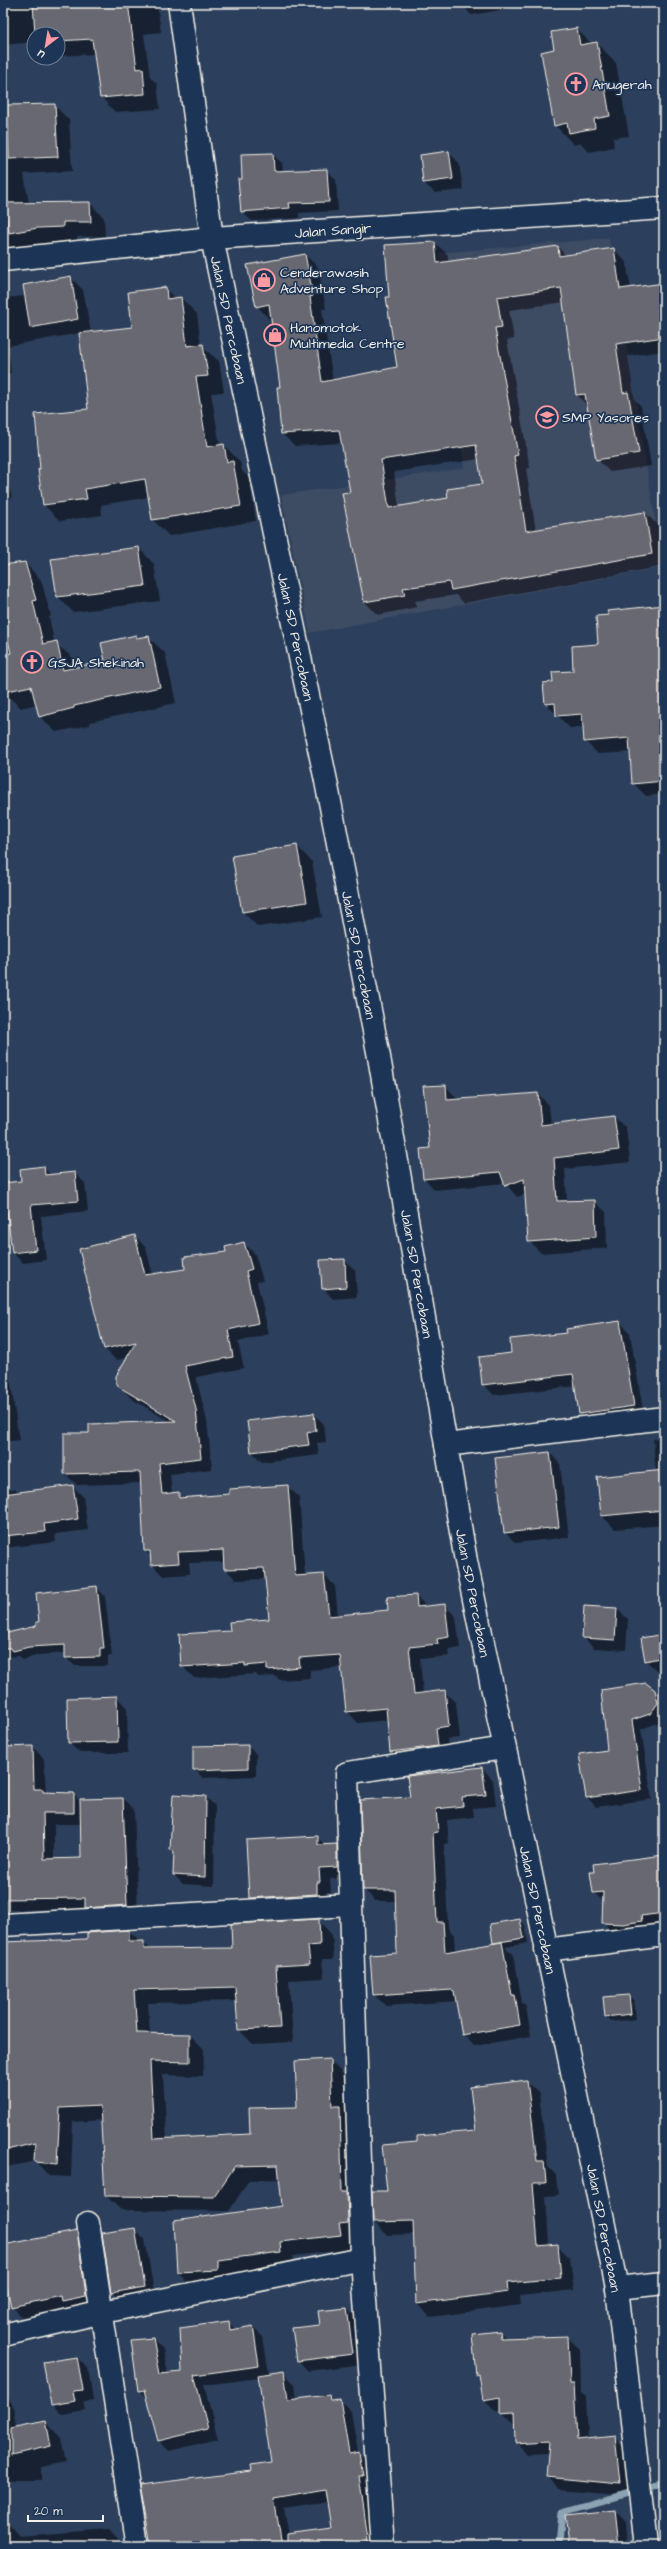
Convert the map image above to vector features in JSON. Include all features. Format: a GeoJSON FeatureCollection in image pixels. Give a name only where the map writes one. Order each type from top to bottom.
{"type":"FeatureCollection","features":[{"type":"Feature","properties":{"kind":"street","name":"Jalan SD Percobaan"},"geometry":{"type":"LineString","coordinates":[[179,3],[212,238],[326,780],[381,1072],[446,1445],[504,1748],[616,2288],[646,2546]]}},
{"type":"Feature","properties":{"kind":"street","name":"Jalan Sangir"},"geometry":{"type":"LineString","coordinates":[[3,260],[212,238],[664,208]]}},
{"type":"Feature","properties":{"kind":"street"},"geometry":{"type":"LineString","coordinates":[[446,1445],[664,1418]]}},
{"type":"Feature","properties":{"kind":"street"},"geometry":{"type":"LineString","coordinates":[[384,2546],[362,2259],[347,1773],[504,1748]]}},
{"type":"Feature","properties":{"kind":"street"},"geometry":{"type":"LineString","coordinates":[[3,1924],[350,1905]]}},
{"type":"Feature","properties":{"kind":"street"},"geometry":{"type":"LineString","coordinates":[[546,1950],[664,1935]]}},
{"type":"Feature","properties":{"kind":"street"},"geometry":{"type":"LineString","coordinates":[[88,2223],[103,2312],[137,2546]]}},
{"type":"Feature","properties":{"kind":"street"},"geometry":{"type":"LineString","coordinates":[[3,2335],[103,2312],[362,2259]]}},
{"type":"Feature","properties":{"kind":"street"},"geometry":{"type":"LineString","coordinates":[[616,2288],[664,2283]]}},
{"type":"Feature","properties":{"kind":"shaded area","name":"SMP Yasores"},"geometry":{"type":"Polygon","coordinates":[[[609,238],[663,567],[310,633],[281,495],[464,468],[450,365],[439,253],[609,238]]]}},
{"type":"Feature","properties":{"kind":"building"},"geometry":{"type":"Polygon","coordinates":[[[33,3],[128,3],[137,69],[143,68],[145,94],[100,98],[92,39],[66,41],[66,26],[34,26],[33,3]]]}},
{"type":"Feature","properties":{"kind":"building","name":"Anugerah"},"geometry":{"type":"Polygon","coordinates":[[[577,28],[580,45],[597,42],[610,116],[594,119],[595,128],[569,133],[567,123],[554,126],[541,52],[554,49],[551,32],[577,28]]]}},
{"type":"Feature","properties":{"kind":"building"},"geometry":{"type":"Polygon","coordinates":[[[55,104],[58,157],[9,159],[7,105],[55,104]]]}},
{"type":"Feature","properties":{"kind":"building"},"geometry":{"type":"Polygon","coordinates":[[[449,151],[453,179],[423,183],[420,155],[449,151]]]}},
{"type":"Feature","properties":{"kind":"building"},"geometry":{"type":"Polygon","coordinates":[[[273,153],[274,171],[327,169],[329,202],[289,203],[290,208],[241,212],[238,179],[242,179],[241,154],[273,153]]]}},
{"type":"Feature","properties":{"kind":"building"},"geometry":{"type":"Polygon","coordinates":[[[90,202],[91,222],[63,222],[63,227],[38,228],[9,233],[4,203],[90,202]]]}},
{"type":"Feature","properties":{"kind":"building"},"geometry":{"type":"Polygon","coordinates":[[[435,242],[437,263],[558,246],[559,256],[614,248],[620,289],[664,283],[664,337],[616,344],[623,393],[628,392],[639,453],[596,460],[585,394],[576,395],[561,288],[497,297],[502,327],[495,328],[518,455],[514,456],[526,531],[645,512],[652,554],[451,590],[449,582],[403,588],[405,595],[364,602],[342,493],[350,492],[339,430],[281,434],[277,387],[280,387],[269,304],[256,307],[247,265],[305,254],[313,296],[310,297],[322,382],[397,367],[386,297],[389,297],[385,245],[435,242]],[[476,445],[381,460],[389,508],[448,498],[447,489],[482,484],[476,445]]]}},
{"type":"Feature","properties":{"kind":"building"},"geometry":{"type":"Polygon","coordinates":[[[71,276],[78,319],[30,328],[23,285],[71,276]]]}},
{"type":"Feature","properties":{"kind":"building"},"geometry":{"type":"Polygon","coordinates":[[[166,287],[167,299],[181,297],[187,346],[203,344],[208,376],[196,377],[207,447],[224,444],[227,462],[233,461],[241,506],[152,520],[145,479],[85,489],[87,499],[43,505],[38,469],[40,469],[35,414],[88,409],[79,333],[132,327],[128,292],[166,287]]]}},
{"type":"Feature","properties":{"kind":"building"},"geometry":{"type":"Polygon","coordinates":[[[139,547],[145,586],[57,597],[51,559],[139,547]]]}},
{"type":"Feature","properties":{"kind":"building","name":"GSJA Shekinah"},"geometry":{"type":"Polygon","coordinates":[[[25,562],[36,600],[33,601],[43,644],[57,641],[63,670],[105,661],[101,643],[136,635],[136,638],[149,636],[160,687],[74,706],[74,708],[39,717],[31,686],[3,692],[3,655],[11,653],[3,620],[3,565],[25,562]]]}},
{"type":"Feature","properties":{"kind":"building"},"geometry":{"type":"Polygon","coordinates":[[[664,605],[664,781],[632,784],[629,738],[584,742],[582,714],[556,716],[555,703],[545,704],[543,683],[553,682],[552,672],[573,671],[572,646],[598,644],[596,616],[609,615],[607,611],[664,605]]]}},
{"type":"Feature","properties":{"kind":"building"},"geometry":{"type":"Polygon","coordinates":[[[297,845],[307,902],[242,912],[232,856],[297,845]]]}},
{"type":"Feature","properties":{"kind":"building"},"geometry":{"type":"Polygon","coordinates":[[[446,1085],[447,1100],[538,1093],[541,1125],[614,1116],[619,1150],[554,1158],[557,1201],[595,1200],[596,1237],[528,1242],[524,1179],[505,1186],[500,1172],[423,1179],[420,1149],[430,1148],[423,1086],[446,1085]]]}},
{"type":"Feature","properties":{"kind":"building"},"geometry":{"type":"Polygon","coordinates":[[[44,1166],[45,1175],[75,1172],[78,1201],[31,1205],[36,1250],[12,1253],[7,1211],[3,1212],[3,1183],[21,1181],[20,1169],[44,1166]]]}},
{"type":"Feature","properties":{"kind":"building"},"geometry":{"type":"Polygon","coordinates":[[[135,1235],[145,1275],[185,1269],[184,1257],[226,1252],[225,1247],[244,1242],[252,1269],[246,1271],[258,1323],[228,1330],[233,1357],[185,1366],[196,1409],[201,1458],[159,1463],[162,1494],[179,1492],[179,1498],[229,1494],[229,1489],[288,1485],[295,1576],[324,1574],[329,1616],[388,1610],[387,1597],[416,1595],[417,1607],[445,1604],[449,1637],[437,1639],[438,1644],[409,1647],[414,1694],[445,1690],[449,1726],[436,1728],[438,1746],[390,1752],[386,1708],[346,1712],[340,1655],[299,1658],[300,1667],[267,1670],[267,1664],[245,1666],[245,1663],[181,1667],[179,1634],[230,1631],[229,1622],[269,1619],[264,1568],[224,1569],[223,1550],[178,1552],[179,1563],[151,1565],[150,1551],[144,1551],[140,1472],[64,1474],[64,1433],[89,1433],[89,1424],[176,1421],[119,1387],[116,1382],[116,1376],[136,1342],[104,1349],[79,1249],[135,1235]]]}},
{"type":"Feature","properties":{"kind":"building"},"geometry":{"type":"Polygon","coordinates":[[[345,1259],[346,1287],[322,1289],[320,1260],[345,1259]]]}},
{"type":"Feature","properties":{"kind":"building"},"geometry":{"type":"Polygon","coordinates":[[[620,1321],[634,1406],[579,1414],[573,1374],[482,1385],[479,1357],[511,1353],[510,1339],[567,1333],[566,1329],[620,1321]]]}},
{"type":"Feature","properties":{"kind":"building"},"geometry":{"type":"Polygon","coordinates":[[[314,1413],[316,1431],[307,1433],[309,1445],[251,1452],[247,1421],[314,1413]]]}},
{"type":"Feature","properties":{"kind":"building"},"geometry":{"type":"Polygon","coordinates":[[[550,1452],[559,1527],[504,1533],[495,1458],[550,1452]]]}},
{"type":"Feature","properties":{"kind":"building"},"geometry":{"type":"Polygon","coordinates":[[[664,1470],[664,1510],[601,1516],[597,1477],[664,1470]]]}},
{"type":"Feature","properties":{"kind":"building"},"geometry":{"type":"Polygon","coordinates":[[[73,1485],[78,1519],[44,1524],[45,1532],[3,1536],[3,1494],[73,1485]]]}},
{"type":"Feature","properties":{"kind":"building"},"geometry":{"type":"Polygon","coordinates":[[[97,1586],[104,1648],[100,1648],[100,1657],[65,1658],[65,1645],[29,1647],[13,1651],[11,1648],[3,1648],[3,1634],[36,1626],[36,1622],[39,1622],[36,1593],[97,1586]]]}},
{"type":"Feature","properties":{"kind":"building"},"geometry":{"type":"Polygon","coordinates":[[[584,1606],[617,1608],[615,1640],[582,1638],[584,1606]]]}},
{"type":"Feature","properties":{"kind":"building"},"geometry":{"type":"Polygon","coordinates":[[[664,1634],[664,1657],[645,1661],[641,1638],[664,1634]]]}},
{"type":"Feature","properties":{"kind":"building"},"geometry":{"type":"Polygon","coordinates":[[[646,1683],[655,1690],[658,1703],[650,1714],[632,1720],[642,1790],[586,1798],[579,1754],[607,1750],[601,1690],[646,1683]]]}},
{"type":"Feature","properties":{"kind":"building"},"geometry":{"type":"Polygon","coordinates":[[[117,1696],[118,1742],[68,1743],[67,1698],[117,1696]]]}},
{"type":"Feature","properties":{"kind":"building"},"geometry":{"type":"Polygon","coordinates":[[[248,1745],[248,1768],[193,1770],[193,1746],[248,1745]]]}},
{"type":"Feature","properties":{"kind":"building"},"geometry":{"type":"Polygon","coordinates":[[[33,1746],[34,1789],[43,1789],[43,1792],[74,1793],[74,1813],[43,1813],[44,1859],[81,1858],[80,1799],[123,1798],[127,1905],[85,1908],[85,1898],[3,1899],[3,1842],[8,1842],[7,1769],[3,1769],[3,1747],[33,1746]]]}},
{"type":"Feature","properties":{"kind":"building"},"geometry":{"type":"Polygon","coordinates":[[[482,1767],[486,1795],[462,1797],[463,1806],[436,1809],[438,1832],[433,1833],[437,1922],[443,1922],[445,1952],[502,1942],[512,1995],[515,1995],[520,2025],[462,2035],[454,1991],[452,1990],[373,1995],[370,1955],[397,1953],[395,1890],[363,1890],[360,1800],[410,1797],[407,1776],[482,1767]]]}},
{"type":"Feature","properties":{"kind":"building"},"geometry":{"type":"Polygon","coordinates":[[[173,1794],[206,1796],[205,1877],[173,1875],[174,1851],[170,1850],[173,1794]]]}},
{"type":"Feature","properties":{"kind":"building"},"geometry":{"type":"Polygon","coordinates":[[[318,1836],[318,1845],[337,1844],[337,1867],[319,1868],[320,1882],[317,1882],[317,1894],[249,1898],[246,1840],[318,1836]]]}},
{"type":"Feature","properties":{"kind":"building"},"geometry":{"type":"Polygon","coordinates":[[[664,1855],[664,1913],[641,1916],[642,1921],[623,1924],[602,1923],[603,1892],[593,1893],[590,1872],[594,1872],[593,1864],[664,1855]]]}},
{"type":"Feature","properties":{"kind":"building"},"geometry":{"type":"Polygon","coordinates":[[[319,1919],[320,1945],[308,1946],[310,1964],[276,1966],[280,2028],[238,2030],[235,1987],[134,1990],[137,2033],[190,2034],[190,2062],[150,2061],[154,2139],[250,2134],[249,2108],[297,2107],[295,2061],[330,2059],[332,2106],[340,2106],[342,2192],[347,2192],[348,2223],[339,2224],[341,2235],[280,2242],[281,2252],[218,2260],[218,2270],[177,2272],[174,2221],[282,2206],[278,2165],[235,2166],[214,2197],[105,2196],[100,2106],[60,2108],[57,2164],[34,2162],[35,2143],[3,2151],[3,1942],[87,1939],[87,1933],[129,1930],[129,1941],[144,1941],[144,1949],[232,1948],[231,1924],[319,1919]]]}},
{"type":"Feature","properties":{"kind":"building"},"geometry":{"type":"Polygon","coordinates":[[[520,1919],[524,1938],[493,1943],[490,1924],[520,1919]]]}},
{"type":"Feature","properties":{"kind":"building"},"geometry":{"type":"Polygon","coordinates":[[[629,1995],[631,2014],[605,2017],[603,1997],[629,1995]]]}},
{"type":"Feature","properties":{"kind":"building"},"geometry":{"type":"Polygon","coordinates":[[[527,2080],[537,2161],[544,2161],[546,2183],[533,2183],[538,2246],[558,2244],[561,2278],[507,2283],[508,2292],[416,2304],[413,2221],[373,2222],[372,2191],[387,2191],[382,2145],[417,2142],[417,2136],[475,2131],[470,2087],[527,2080]]]}},
{"type":"Feature","properties":{"kind":"building"},"geometry":{"type":"Polygon","coordinates":[[[135,2228],[145,2287],[111,2293],[102,2233],[135,2228]]]}},
{"type":"Feature","properties":{"kind":"building"},"geometry":{"type":"Polygon","coordinates":[[[77,2231],[86,2296],[62,2301],[61,2296],[11,2307],[3,2268],[3,2245],[77,2231]]]}},
{"type":"Feature","properties":{"kind":"building"},"geometry":{"type":"Polygon","coordinates":[[[347,2308],[353,2354],[297,2361],[292,2328],[320,2325],[318,2311],[347,2308]]]}},
{"type":"Feature","properties":{"kind":"building"},"geometry":{"type":"Polygon","coordinates":[[[229,2321],[230,2330],[253,2326],[259,2366],[194,2375],[208,2429],[158,2441],[144,2390],[138,2391],[131,2340],[153,2338],[160,2374],[182,2372],[180,2328],[229,2321]]]}},
{"type":"Feature","properties":{"kind":"building"},"geometry":{"type":"Polygon","coordinates":[[[500,2331],[501,2338],[568,2336],[570,2384],[574,2384],[577,2440],[615,2436],[620,2484],[546,2477],[549,2441],[515,2443],[514,2412],[500,2413],[500,2397],[483,2400],[479,2374],[476,2375],[472,2334],[500,2331]]]}},
{"type":"Feature","properties":{"kind":"building"},"geometry":{"type":"Polygon","coordinates":[[[77,2357],[83,2390],[73,2391],[75,2401],[51,2405],[43,2362],[77,2357]]]}},
{"type":"Feature","properties":{"kind":"building"},"geometry":{"type":"Polygon","coordinates":[[[284,2371],[288,2400],[329,2395],[330,2400],[340,2399],[349,2454],[359,2452],[363,2476],[359,2476],[369,2546],[287,2546],[287,2534],[331,2528],[325,2489],[274,2498],[282,2546],[151,2546],[140,2485],[252,2471],[251,2465],[271,2462],[258,2375],[284,2371]]]}},
{"type":"Feature","properties":{"kind":"building"},"geometry":{"type":"Polygon","coordinates":[[[46,2421],[51,2446],[11,2455],[11,2428],[46,2421]]]}},
{"type":"Feature","properties":{"kind":"building"},"geometry":{"type":"Polygon","coordinates":[[[615,2510],[619,2546],[569,2546],[565,2515],[615,2510]]]}},
{"type":"Feature","properties":{"kind":"waterway"},"geometry":{"type":"LineString","coordinates":[[559,2546],[562,2512],[664,2483]]}},
{"type":"Feature","properties":{"kind":"place","name":"Anugerah"},"geometry":{"type":"Point","coordinates":[576,84]}},
{"type":"Feature","properties":{"kind":"place","name":"Cenderawasih Adventure Shop"},"geometry":{"type":"Point","coordinates":[264,280]}},
{"type":"Feature","properties":{"kind":"place","name":"Hanomotok Multimedia Centre"},"geometry":{"type":"Point","coordinates":[275,335]}},
{"type":"Feature","properties":{"kind":"place","name":"SMP Yasores"},"geometry":{"type":"Point","coordinates":[547,417]}},
{"type":"Feature","properties":{"kind":"place","name":"GSJA Shekinah"},"geometry":{"type":"Point","coordinates":[32,662]}}]}
